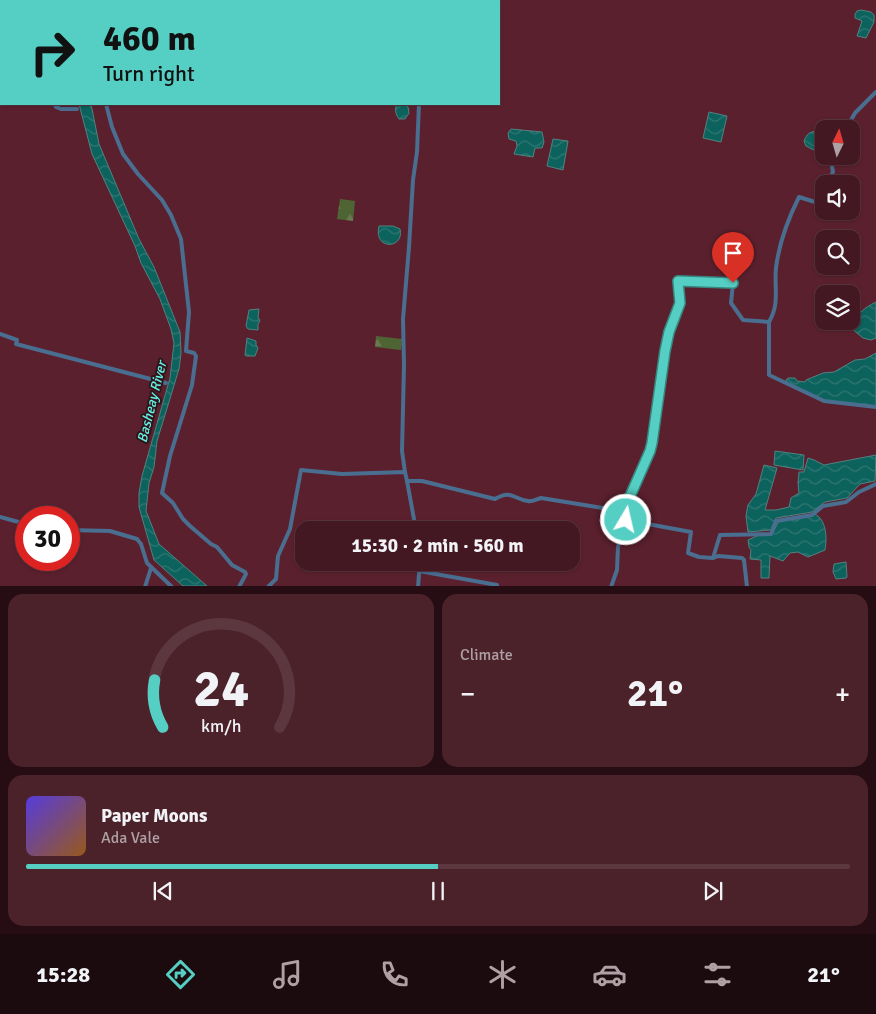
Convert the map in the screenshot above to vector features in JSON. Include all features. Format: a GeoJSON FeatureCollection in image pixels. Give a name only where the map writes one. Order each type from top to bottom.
{"type":"FeatureCollection","features":[{"type":"Feature","properties":{"kind":"street"},"geometry":{"type":"LineString","coordinates":[[851,120],[855,113],[876,92]]}},
{"type":"Feature","properties":{"kind":"street"},"geometry":{"type":"LineString","coordinates":[[55,105],[60,109],[77,109]]}},
{"type":"Feature","properties":{"kind":"street"},"geometry":{"type":"LineString","coordinates":[[107,105],[112,127],[123,154],[162,200],[171,215],[180,239],[189,312],[186,351],[194,353],[196,356],[192,385],[170,456],[162,492],[190,526],[217,547],[232,565],[245,572],[246,574],[240,586]]}},
{"type":"Feature","properties":{"kind":"street"},"geometry":{"type":"LineString","coordinates":[[414,521],[402,451],[403,320],[410,247],[419,105]]}},
{"type":"Feature","properties":{"kind":"street"},"geometry":{"type":"LineString","coordinates":[[815,201],[799,197],[783,235],[778,258],[775,311],[769,322],[769,375],[824,401],[876,407]]}},
{"type":"Feature","properties":{"kind":"street"},"geometry":{"type":"LineString","coordinates":[[611,586],[617,570],[618,547],[626,520],[624,510],[652,443],[665,351],[669,332],[680,303],[678,281],[733,283],[731,303],[744,320],[769,322]]}},
{"type":"Feature","properties":{"kind":"street"},"geometry":{"type":"LineString","coordinates":[[0,334],[17,340],[16,344],[166,383]]}},
{"type":"Feature","properties":{"kind":"street"},"geometry":{"type":"LineString","coordinates":[[268,586],[276,579],[278,556],[290,529],[302,470],[342,474],[405,472]]}},
{"type":"Feature","properties":{"kind":"street"},"geometry":{"type":"LineString","coordinates":[[407,480],[422,481],[495,499],[503,494],[529,501],[540,498],[624,510]]}},
{"type":"Feature","properties":{"kind":"street"},"geometry":{"type":"LineString","coordinates":[[713,558],[720,535],[771,534],[776,521],[812,515],[823,506],[846,502],[859,492],[876,484]]}},
{"type":"Feature","properties":{"kind":"street"},"geometry":{"type":"LineString","coordinates":[[0,517],[15,521]]}},
{"type":"Feature","properties":{"kind":"street"},"geometry":{"type":"LineString","coordinates":[[626,520],[691,532],[688,554],[699,557],[742,558],[744,560],[747,586]]}},
{"type":"Feature","properties":{"kind":"street"},"geometry":{"type":"LineString","coordinates":[[80,530],[110,531],[137,539],[141,544],[146,563],[172,586]]}},
{"type":"Feature","properties":{"kind":"street"},"geometry":{"type":"LineString","coordinates":[[145,586],[151,568]]}},
{"type":"Feature","properties":{"kind":"street"},"geometry":{"type":"LineString","coordinates":[[418,586],[419,571],[496,586]]}},
{"type":"Feature","properties":{"kind":"green space"},"geometry":{"type":"Polygon","coordinates":[[[340,199],[355,201],[353,221],[337,219],[340,199]]]}},
{"type":"Feature","properties":{"kind":"green space"},"geometry":{"type":"Polygon","coordinates":[[[376,336],[402,339],[401,350],[375,347],[376,336]]]}},
{"type":"Feature","properties":{"kind":"water"},"geometry":{"type":"Polygon","coordinates":[[[861,10],[871,12],[874,15],[874,22],[866,38],[857,36],[862,21],[855,18],[855,14],[861,10]]]}},
{"type":"Feature","properties":{"kind":"water"},"geometry":{"type":"Polygon","coordinates":[[[79,105],[91,105],[99,144],[139,239],[154,267],[180,332],[181,353],[179,369],[157,441],[146,511],[159,544],[207,586],[183,586],[154,560],[139,507],[142,476],[170,378],[174,343],[160,299],[141,263],[92,154],[79,105]]]}},
{"type":"Feature","properties":{"kind":"water"},"geometry":{"type":"Polygon","coordinates":[[[406,105],[408,107],[409,113],[405,119],[399,119],[396,106],[406,105]]]}},
{"type":"Feature","properties":{"kind":"water"},"geometry":{"type":"Polygon","coordinates":[[[709,112],[727,116],[721,142],[703,138],[709,112]]]}},
{"type":"Feature","properties":{"kind":"water"},"geometry":{"type":"Polygon","coordinates":[[[511,129],[542,132],[544,142],[542,148],[535,148],[533,157],[514,154],[517,146],[516,141],[509,139],[508,133],[511,129]]]}},
{"type":"Feature","properties":{"kind":"water"},"geometry":{"type":"Polygon","coordinates":[[[815,131],[815,150],[806,146],[804,141],[812,132],[815,131]]]}},
{"type":"Feature","properties":{"kind":"water"},"geometry":{"type":"Polygon","coordinates":[[[553,139],[568,141],[563,170],[547,166],[553,139]]]}},
{"type":"Feature","properties":{"kind":"water"},"geometry":{"type":"Polygon","coordinates":[[[379,226],[393,226],[400,229],[398,240],[394,243],[384,243],[380,240],[378,234],[379,226]]]}},
{"type":"Feature","properties":{"kind":"water"},"geometry":{"type":"Polygon","coordinates":[[[876,302],[876,338],[871,340],[863,338],[853,330],[860,330],[860,313],[876,302]]]}},
{"type":"Feature","properties":{"kind":"water"},"geometry":{"type":"Polygon","coordinates":[[[259,309],[258,317],[260,321],[258,330],[248,329],[246,326],[249,310],[259,309]]]}},
{"type":"Feature","properties":{"kind":"water"},"geometry":{"type":"Polygon","coordinates":[[[247,338],[256,341],[258,348],[255,356],[245,355],[247,338]]]}},
{"type":"Feature","properties":{"kind":"water"},"geometry":{"type":"Polygon","coordinates":[[[876,353],[876,406],[826,401],[787,383],[786,380],[788,378],[795,378],[797,381],[805,382],[823,373],[834,372],[855,360],[865,359],[876,353]]]}},
{"type":"Feature","properties":{"kind":"water"},"geometry":{"type":"Polygon","coordinates":[[[775,451],[804,455],[803,470],[774,465],[775,451]]]}},
{"type":"Feature","properties":{"kind":"water"},"geometry":{"type":"Polygon","coordinates":[[[876,455],[875,481],[860,484],[847,498],[825,502],[812,512],[776,518],[771,530],[748,532],[746,516],[748,505],[756,494],[764,465],[777,468],[765,510],[776,510],[789,507],[791,498],[799,493],[799,472],[804,472],[808,458],[824,465],[876,455]]]}},
{"type":"Feature","properties":{"kind":"water"},"geometry":{"type":"Polygon","coordinates":[[[815,514],[824,525],[826,535],[825,550],[808,557],[798,552],[790,553],[783,561],[770,556],[769,578],[761,578],[761,560],[750,559],[751,550],[748,540],[759,535],[772,534],[779,521],[815,514]]]}},
{"type":"Feature","properties":{"kind":"water"},"geometry":{"type":"Polygon","coordinates":[[[846,562],[847,577],[836,579],[833,572],[834,564],[846,562]]]}},
{"type":"Feature","properties":{"kind":"route"},"geometry":{"type":"LineString","coordinates":[[626,520],[624,510],[652,443],[665,351],[669,332],[680,303],[678,281],[733,283]]}},
{"type":"Feature","properties":{"kind":"water label","name":"Basheay River"},"geometry":{"type":"Point","coordinates":[152,402]}}]}
